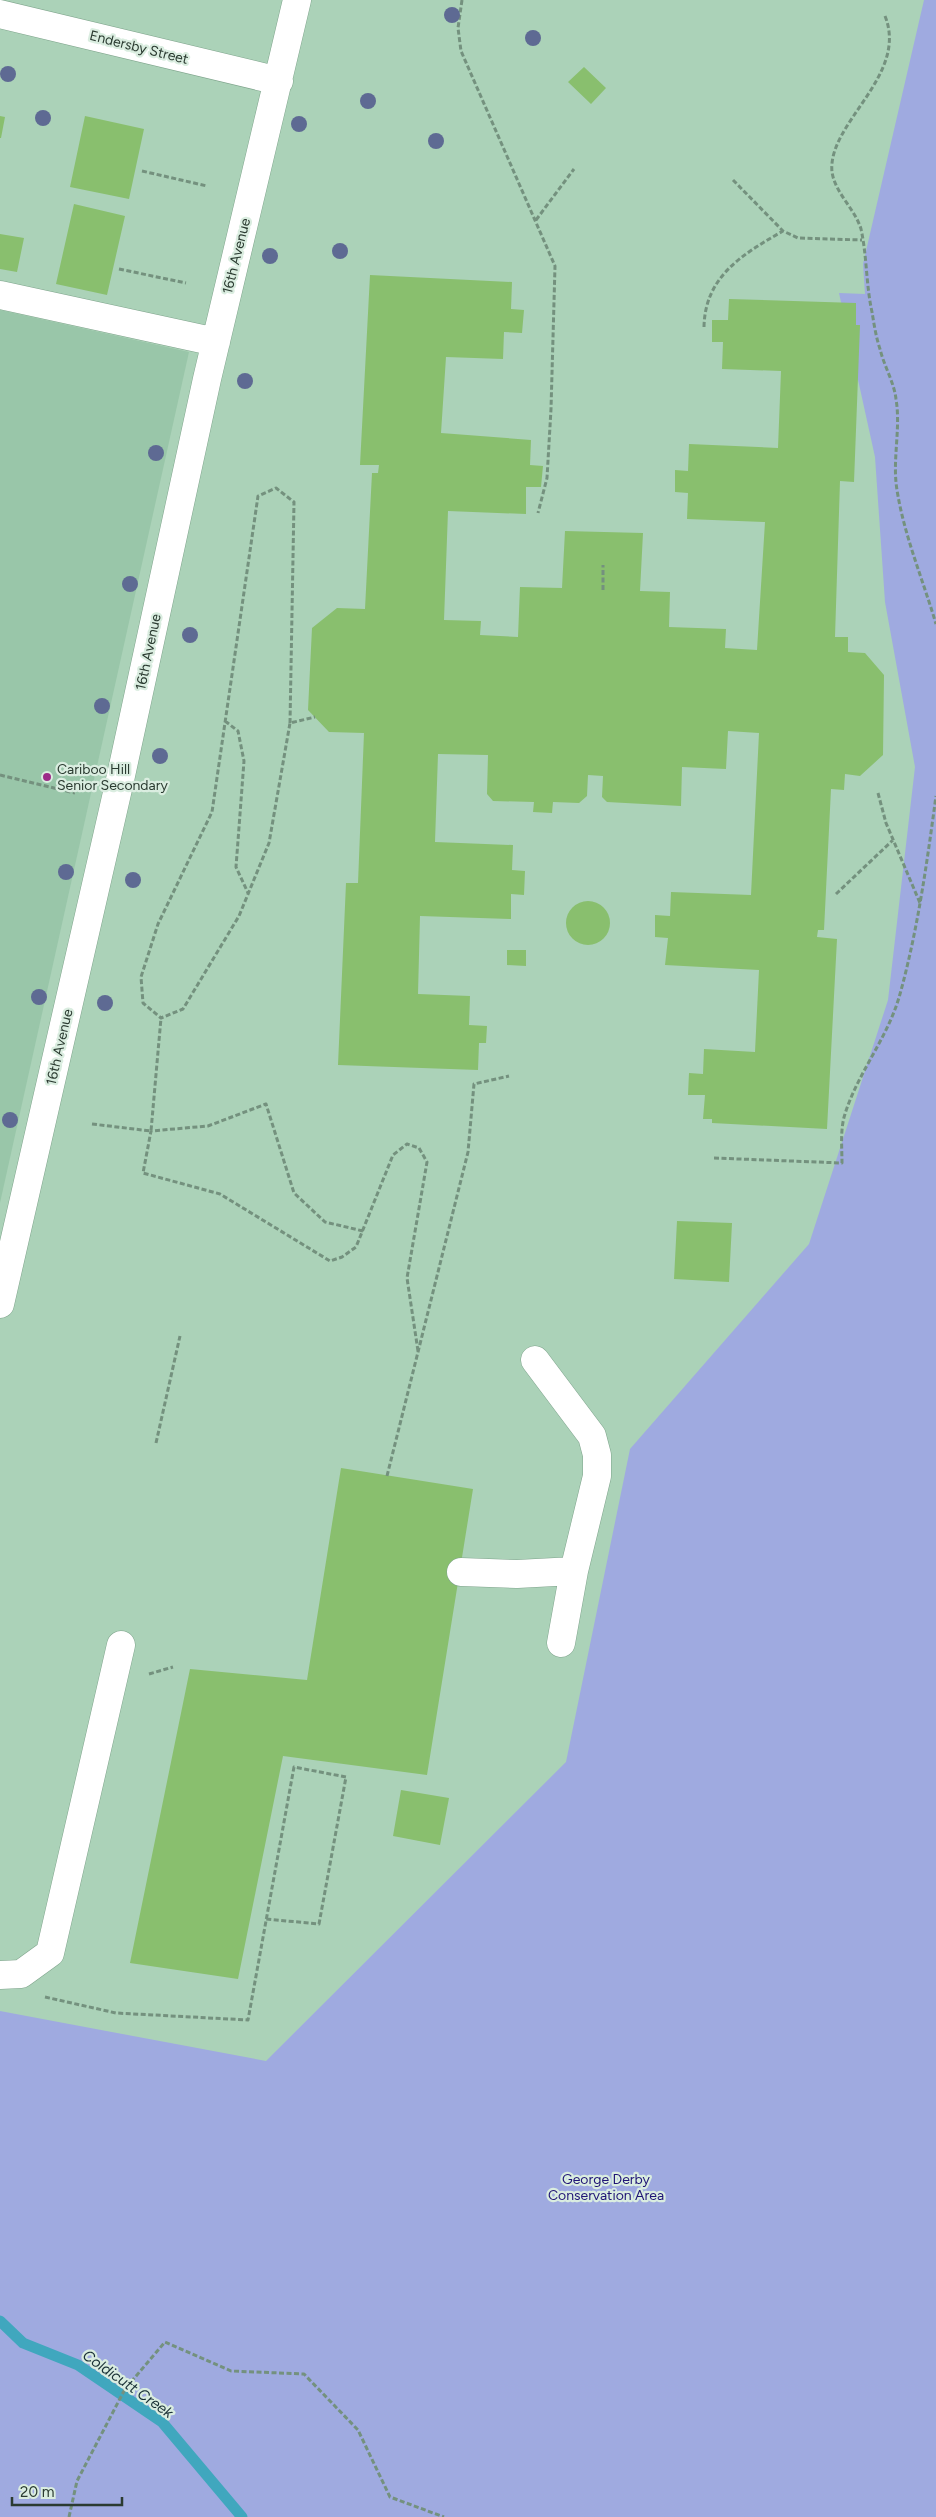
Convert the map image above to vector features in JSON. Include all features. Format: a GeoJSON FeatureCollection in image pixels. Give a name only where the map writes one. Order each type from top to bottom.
{"type":"FeatureCollection","features":[{"type":"Feature","properties":{"kind":"street","name":"16th Avenue"},"geometry":{"type":"LineString","coordinates":[[0,1304],[120,780],[216,342],[279,81],[296,0]]}},
{"type":"Feature","properties":{"kind":"street","name":"Endersby Street"},"geometry":{"type":"LineString","coordinates":[[11,10],[279,81]]}},
{"type":"Feature","properties":{"kind":"street"},"geometry":{"type":"LineString","coordinates":[[0,295],[216,342]]}},
{"type":"Feature","properties":{"kind":"street"},"geometry":{"type":"LineString","coordinates":[[535,1360],[592,1436],[597,1455],[597,1476],[574,1571],[561,1643]]}},
{"type":"Feature","properties":{"kind":"street"},"geometry":{"type":"LineString","coordinates":[[460,1572],[517,1574],[574,1571]]}},
{"type":"Feature","properties":{"kind":"street"},"geometry":{"type":"LineString","coordinates":[[0,1975],[21,1974],[50,1953],[120,1645]]}},
{"type":"Feature","properties":{"kind":"path"},"geometry":{"type":"LineString","coordinates":[[462,0],[458,28],[461,51],[555,266],[547,478],[538,513]]}},
{"type":"Feature","properties":{"kind":"path"},"geometry":{"type":"LineString","coordinates":[[885,16],[890,38],[880,74],[866,100],[839,141],[832,165],[836,183],[855,214],[862,240],[869,299],[880,349],[897,400],[896,487],[900,508],[936,624]]}},
{"type":"Feature","properties":{"kind":"path"},"geometry":{"type":"LineString","coordinates":[[536,221],[574,168]]}},
{"type":"Feature","properties":{"kind":"path"},"geometry":{"type":"LineString","coordinates":[[142,171],[207,186]]}},
{"type":"Feature","properties":{"kind":"path"},"geometry":{"type":"LineString","coordinates":[[734,180],[783,231],[798,238],[862,240]]}},
{"type":"Feature","properties":{"kind":"path"},"geometry":{"type":"LineString","coordinates":[[704,327],[704,308],[709,293],[722,275],[753,248],[783,231]]}},
{"type":"Feature","properties":{"kind":"path"},"geometry":{"type":"LineString","coordinates":[[119,269],[186,283]]}},
{"type":"Feature","properties":{"kind":"path"},"geometry":{"type":"LineString","coordinates":[[276,488],[294,502],[290,723],[269,843],[239,916],[183,1009],[161,1018],[142,1002],[141,977],[158,924],[212,812],[258,496],[276,488]]}},
{"type":"Feature","properties":{"kind":"path"},"geometry":{"type":"LineString","coordinates":[[603,566],[603,590]]}},
{"type":"Feature","properties":{"kind":"path"},"geometry":{"type":"LineString","coordinates":[[290,723],[315,717]]}},
{"type":"Feature","properties":{"kind":"path"},"geometry":{"type":"LineString","coordinates":[[225,721],[238,731],[244,761],[236,866],[249,893]]}},
{"type":"Feature","properties":{"kind":"path"},"geometry":{"type":"LineString","coordinates":[[0,775],[75,793]]}},
{"type":"Feature","properties":{"kind":"path"},"geometry":{"type":"LineString","coordinates":[[878,792],[892,840],[920,904]]}},
{"type":"Feature","properties":{"kind":"path"},"geometry":{"type":"LineString","coordinates":[[714,1158],[842,1163],[844,1116],[854,1089],[882,1042],[900,995],[920,904],[936,796]]}},
{"type":"Feature","properties":{"kind":"path"},"geometry":{"type":"LineString","coordinates":[[836,894],[892,840]]}},
{"type":"Feature","properties":{"kind":"path"},"geometry":{"type":"LineString","coordinates":[[161,1018],[151,1131],[143,1173],[220,1194],[330,1261],[342,1257],[356,1247],[393,1155],[407,1144],[419,1148],[427,1162],[406,1278],[418,1351]]}},
{"type":"Feature","properties":{"kind":"path"},"geometry":{"type":"LineString","coordinates":[[388,1476],[468,1152],[474,1084],[509,1076]]}},
{"type":"Feature","properties":{"kind":"path"},"geometry":{"type":"LineString","coordinates":[[92,1124],[151,1131],[208,1126],[266,1104],[294,1193],[325,1222],[363,1231]]}},
{"type":"Feature","properties":{"kind":"path"},"geometry":{"type":"LineString","coordinates":[[156,1443],[180,1336]]}},
{"type":"Feature","properties":{"kind":"path"},"geometry":{"type":"LineString","coordinates":[[44,1997],[116,2013],[248,2020],[266,1920],[294,1767],[346,1777],[319,1924],[266,1920]]}},
{"type":"Feature","properties":{"kind":"path"},"geometry":{"type":"LineString","coordinates":[[69,2517],[77,2481],[126,2389],[165,2342],[231,2371],[304,2374],[358,2430],[390,2497],[444,2517]]}},
{"type":"Feature","properties":{"kind":"shaded area","name":"Cariboo Hill Senior Secondary"},"geometry":{"type":"Polygon","coordinates":[[[0,310],[189,352],[0,1203],[0,310]]]}},
{"type":"Feature","properties":{"kind":"green space","name":"George Derby Conservation Area"},"geometry":{"type":"Polygon","coordinates":[[[924,0],[936,0],[936,2517],[0,2517],[0,2011],[266,2061],[566,1762],[630,1449],[809,1244],[888,1000],[915,767],[885,602],[875,457],[839,293],[865,294],[863,264],[924,0]]]}},
{"type":"Feature","properties":{"kind":"building"},"geometry":{"type":"Polygon","coordinates":[[[584,67],[606,88],[591,104],[568,82],[584,67]]]}},
{"type":"Feature","properties":{"kind":"building"},"geometry":{"type":"Polygon","coordinates":[[[0,116],[5,117],[1,138],[0,138],[0,116]]]}},
{"type":"Feature","properties":{"kind":"building"},"geometry":{"type":"Polygon","coordinates":[[[85,116],[144,129],[129,199],[70,187],[85,116]]]}},
{"type":"Feature","properties":{"kind":"building"},"geometry":{"type":"Polygon","coordinates":[[[74,204],[125,216],[107,295],[56,284],[74,204]]]}},
{"type":"Feature","properties":{"kind":"building"},"geometry":{"type":"Polygon","coordinates":[[[0,234],[24,238],[17,272],[0,269],[0,234]]]}},
{"type":"Feature","properties":{"kind":"building"},"geometry":{"type":"Polygon","coordinates":[[[370,275],[512,282],[511,309],[524,310],[522,333],[504,332],[503,359],[446,357],[441,433],[531,440],[530,465],[543,466],[541,487],[526,487],[526,514],[448,511],[444,620],[481,621],[480,635],[518,637],[520,587],[562,588],[565,531],[643,533],[640,591],[670,592],[669,627],[726,629],[725,648],[757,650],[765,522],[687,519],[688,493],[675,492],[675,470],[688,471],[689,444],[778,448],[781,371],[722,369],[723,342],[712,342],[712,320],[728,320],[729,299],[856,303],[856,325],[860,325],[854,482],[840,481],[835,637],[848,637],[848,652],[865,653],[884,675],[883,755],[860,776],[845,774],[844,790],[831,789],[824,930],[818,930],[817,937],[837,939],[827,1129],[712,1123],[712,1119],[703,1119],[705,1095],[688,1095],[689,1073],[703,1074],[704,1049],[755,1052],[759,970],[665,965],[668,938],[655,937],[655,915],[670,916],[671,892],[751,895],[759,733],[728,731],[726,769],[682,767],[681,806],[607,802],[602,797],[603,776],[588,775],[587,796],[579,803],[553,802],[552,813],[533,812],[534,802],[493,801],[487,794],[488,755],[438,754],[435,842],[513,845],[512,870],[525,871],[524,895],[511,894],[511,919],[420,916],[418,994],[470,996],[469,1025],[487,1026],[486,1043],[479,1043],[478,1070],[338,1065],[346,883],[358,883],[364,733],[329,732],[308,710],[312,628],[337,608],[365,609],[372,473],[378,473],[379,465],[360,465],[370,275]]]}},
{"type":"Feature","properties":{"kind":"building"},"geometry":{"type":"Polygon","coordinates":[[[584,901],[592,901],[604,907],[610,923],[604,939],[592,945],[584,945],[572,939],[566,927],[566,919],[572,907],[584,901]]]}},
{"type":"Feature","properties":{"kind":"building"},"geometry":{"type":"Polygon","coordinates":[[[507,950],[526,950],[526,966],[507,965],[507,950]]]}},
{"type":"Feature","properties":{"kind":"building"},"geometry":{"type":"Polygon","coordinates":[[[677,1221],[732,1223],[729,1282],[674,1279],[677,1221]]]}},
{"type":"Feature","properties":{"kind":"building"},"geometry":{"type":"Polygon","coordinates":[[[341,1468],[473,1489],[427,1775],[283,1756],[238,1979],[130,1963],[190,1669],[307,1680],[341,1468]]]}},
{"type":"Feature","properties":{"kind":"building"},"geometry":{"type":"Polygon","coordinates":[[[401,1790],[449,1798],[440,1845],[393,1836],[401,1790]]]}},
{"type":"Feature","properties":{"kind":"waterway","name":"Coldicutt Creek"},"geometry":{"type":"LineString","coordinates":[[0,2321],[23,2343],[78,2365],[162,2422],[242,2517]]}},
{"type":"Feature","properties":{"kind":"place","name":"Cariboo Hill Senior Secondary"},"geometry":{"type":"Point","coordinates":[47,777]}}]}
